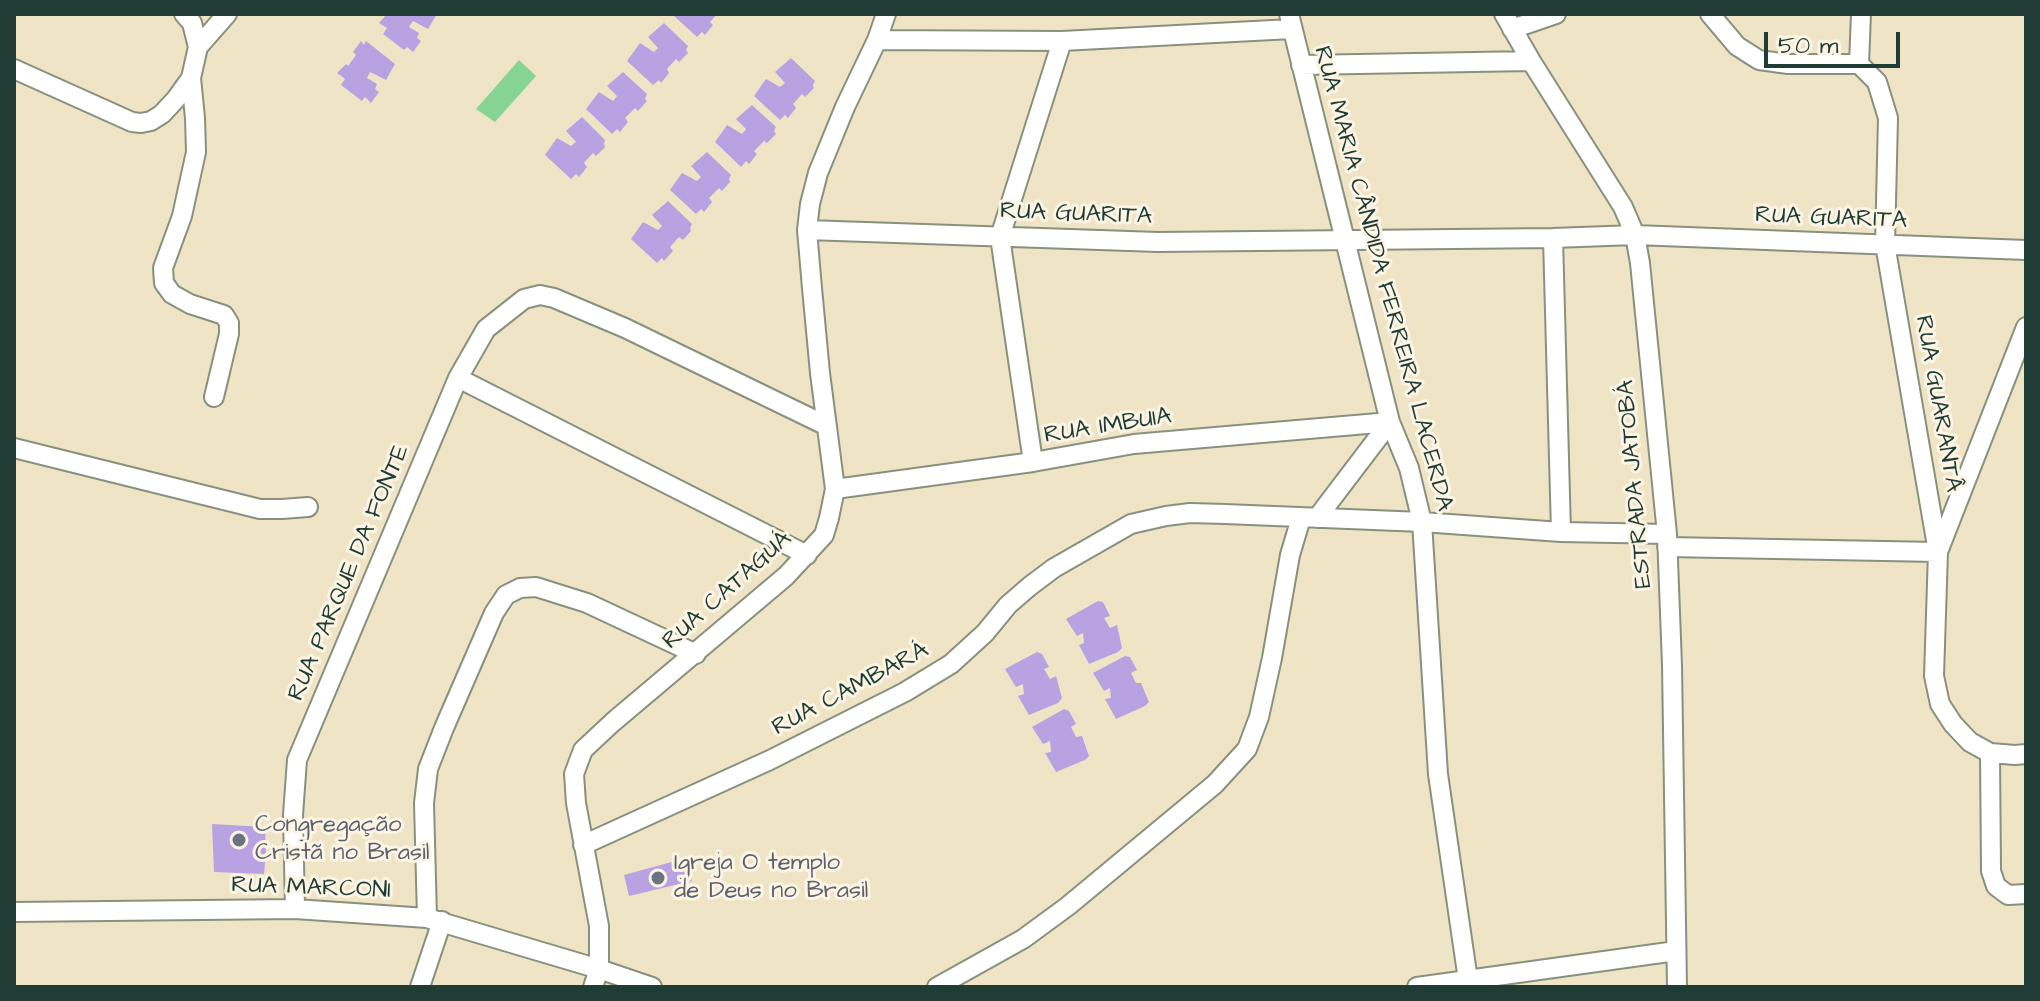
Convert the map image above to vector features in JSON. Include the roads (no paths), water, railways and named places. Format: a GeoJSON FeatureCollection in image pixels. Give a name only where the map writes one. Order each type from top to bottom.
{"type":"FeatureCollection","features":[{"type":"Feature","properties":{"kind":"street"},"geometry":{"type":"LineString","coordinates":[[184,14],[192,23],[198,47],[191,78],[196,152],[182,216],[163,268],[164,283],[172,294],[190,304],[224,315],[229,323],[214,397]]}},
{"type":"Feature","properties":{"kind":"street"},"geometry":{"type":"LineString","coordinates":[[198,47],[227,14]]}},
{"type":"Feature","properties":{"kind":"street","name":"RUA CATAGUÁ"},"geometry":{"type":"LineString","coordinates":[[593,987],[599,969],[599,926],[576,803],[574,774],[583,750],[786,576],[824,535],[835,489],[820,373],[807,230],[810,204],[818,173],[886,14]]}},
{"type":"Feature","properties":{"kind":"street"},"geometry":{"type":"LineString","coordinates":[[1508,21],[1556,14]]}},
{"type":"Feature","properties":{"kind":"street"},"geometry":{"type":"LineString","coordinates":[[1710,14],[1737,46],[1759,60],[1788,64],[1859,64],[1861,14]]}},
{"type":"Feature","properties":{"kind":"street"},"geometry":{"type":"LineString","coordinates":[[877,40],[1062,41],[1290,21]]}},
{"type":"Feature","properties":{"kind":"street","name":"RUA MARIA CÂNDIDA FERREIRA LACERDA"},"geometry":{"type":"LineString","coordinates":[[1290,21],[1390,422],[1409,468],[1422,522],[1438,774],[1469,984]]}},
{"type":"Feature","properties":{"kind":"street","name":"ESTRADA JATOBÁ"},"geometry":{"type":"LineString","coordinates":[[1508,21],[1623,207],[1635,235],[1640,263],[1667,541],[1677,987]]}},
{"type":"Feature","properties":{"kind":"street"},"geometry":{"type":"LineString","coordinates":[[1033,462],[1000,237],[1062,41]]}},
{"type":"Feature","properties":{"kind":"street"},"geometry":{"type":"LineString","coordinates":[[1301,65],[1531,61]]}},
{"type":"Feature","properties":{"kind":"street","name":"RUA GUARANTÂ"},"geometry":{"type":"LineString","coordinates":[[1859,64],[1877,82],[1888,118],[1885,244],[1938,552],[1934,676],[1940,704],[1953,724],[1970,742],[1990,753]]}},
{"type":"Feature","properties":{"kind":"street"},"geometry":{"type":"LineString","coordinates":[[14,69],[132,122],[141,123],[162,114],[191,78]]}},
{"type":"Feature","properties":{"kind":"street","name":"RUA GUARITA"},"geometry":{"type":"LineString","coordinates":[[807,230],[1158,242],[1635,235],[2026,250]]}},
{"type":"Feature","properties":{"kind":"street"},"geometry":{"type":"LineString","coordinates":[[1553,238],[1561,532]]}},
{"type":"Feature","properties":{"kind":"street","name":"RUA PARQUE DA FONTE"},"geometry":{"type":"LineString","coordinates":[[295,909],[293,815],[297,760],[458,378],[486,329],[524,299],[540,295],[554,298],[625,328],[827,426]]}},
{"type":"Feature","properties":{"kind":"street"},"geometry":{"type":"LineString","coordinates":[[1938,552],[2026,327]]}},
{"type":"Feature","properties":{"kind":"street"},"geometry":{"type":"LineString","coordinates":[[458,378],[807,555]]}},
{"type":"Feature","properties":{"kind":"street"},"geometry":{"type":"LineString","coordinates":[[937,987],[1023,939],[1068,906],[1215,784],[1247,749],[1259,717],[1290,555],[1309,518],[1390,422]]}},
{"type":"Feature","properties":{"kind":"street","name":"RUA IMBUIA"},"geometry":{"type":"LineString","coordinates":[[835,489],[1033,462],[1134,444],[1390,422]]}},
{"type":"Feature","properties":{"kind":"street"},"geometry":{"type":"LineString","coordinates":[[14,448],[260,509],[308,507]]}},
{"type":"Feature","properties":{"kind":"street","name":"RUA CAMBARÁ"},"geometry":{"type":"LineString","coordinates":[[583,845],[770,760],[905,692],[951,664],[985,633],[1008,605],[1054,568],[1131,524],[1166,516],[1190,513],[1422,522],[1667,541],[1938,552]]}},
{"type":"Feature","properties":{"kind":"street"},"geometry":{"type":"LineString","coordinates":[[420,987],[434,920],[424,803],[428,769],[494,613],[506,595],[520,588],[536,587],[587,603],[696,654]]}},
{"type":"Feature","properties":{"kind":"street"},"geometry":{"type":"LineString","coordinates":[[2026,754],[1990,753],[1991,871],[1996,886],[2008,895],[2026,894]]}},
{"type":"Feature","properties":{"kind":"street","name":"RUA MARCONI"},"geometry":{"type":"LineString","coordinates":[[14,912],[295,909],[434,920],[652,987]]}},
{"type":"Feature","properties":{"kind":"street"},"geometry":{"type":"LineString","coordinates":[[1417,987],[1469,984],[1676,951]]}},
{"type":"Feature","properties":{"kind":"place","name":"Congregação Cristã no Brasil"},"geometry":{"type":"Point","coordinates":[239,840]}},
{"type":"Feature","properties":{"kind":"place","name":"Igreja O templo de Deus no Brasil"},"geometry":{"type":"Point","coordinates":[658,878]}}]}
